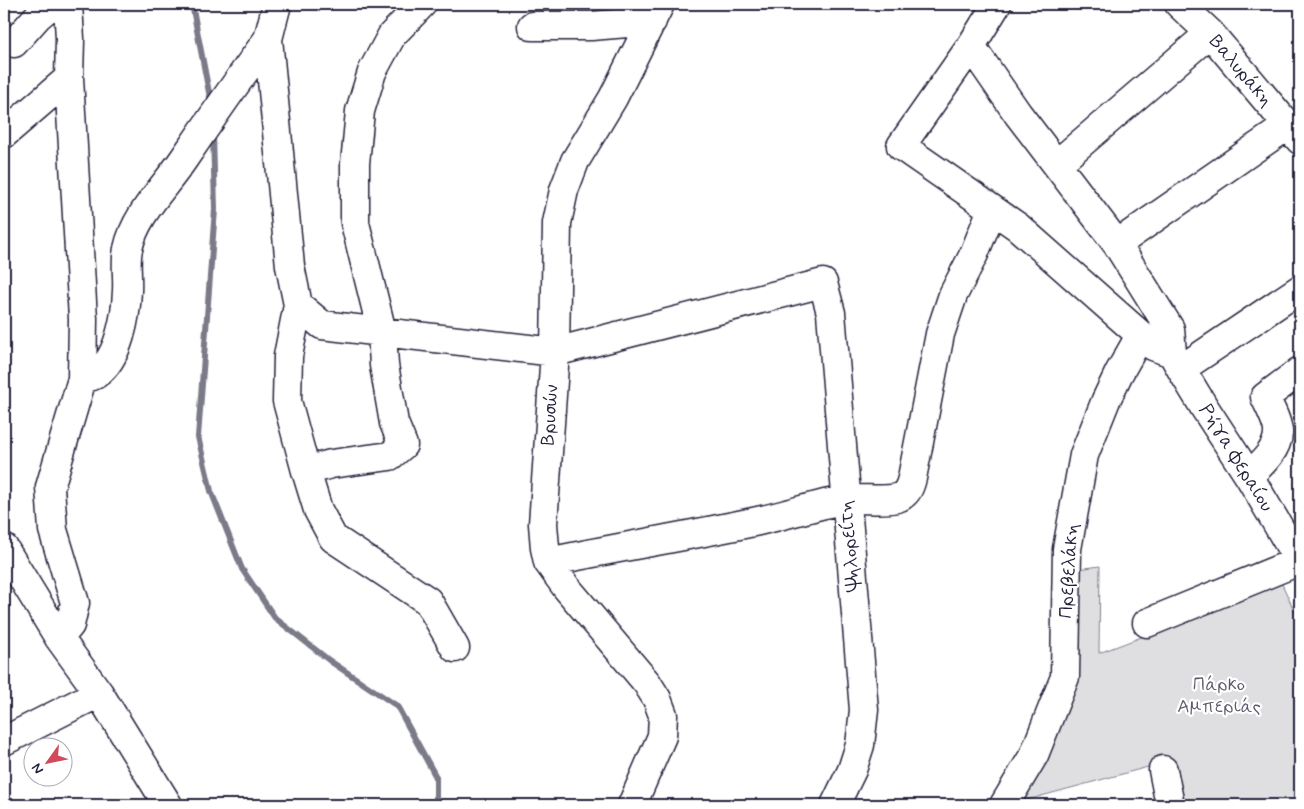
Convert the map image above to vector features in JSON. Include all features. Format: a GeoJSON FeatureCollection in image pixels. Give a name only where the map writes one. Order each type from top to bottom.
{"type":"FeatureCollection","features":[{"type":"Feature","properties":{"kind":"street"},"geometry":{"type":"LineString","coordinates":[[59,638],[70,625],[75,603],[53,530],[50,487],[82,379],[83,319],[69,78],[70,39],[68,4]]}},
{"type":"Feature","properties":{"kind":"street"},"geometry":{"type":"LineString","coordinates":[[277,4],[268,39],[290,266],[298,305],[288,356],[287,401],[306,471],[318,510],[333,538],[428,602],[455,648]]}},
{"type":"Feature","properties":{"kind":"street"},"geometry":{"type":"LineString","coordinates":[[306,471],[331,464],[390,456],[403,445],[392,414],[384,365],[382,332],[356,223],[355,164],[360,111],[372,72],[392,34],[422,4]]}},
{"type":"Feature","properties":{"kind":"street"},"geometry":{"type":"LineString","coordinates":[[998,4],[901,146],[1018,227],[1140,336],[1177,361]]}},
{"type":"Feature","properties":{"kind":"street","name":"Βαλυράκη"},"geometry":{"type":"LineString","coordinates":[[1179,4],[1210,33],[1294,133]]}},
{"type":"Feature","properties":{"kind":"street"},"geometry":{"type":"LineString","coordinates":[[14,43],[41,8]]}},
{"type":"Feature","properties":{"kind":"street"},"geometry":{"type":"LineString","coordinates":[[532,26],[591,26],[656,12]]}},
{"type":"Feature","properties":{"kind":"street","name":"Βρυσών"},"geometry":{"type":"LineString","coordinates":[[632,805],[662,736],[663,715],[657,699],[647,683],[566,587],[548,562],[543,524],[555,352],[557,223],[564,190],[575,160],[613,98],[656,12]]}},
{"type":"Feature","properties":{"kind":"street"},"geometry":{"type":"LineString","coordinates":[[1057,164],[1210,33]]}},
{"type":"Feature","properties":{"kind":"street"},"geometry":{"type":"LineString","coordinates":[[82,379],[96,374],[106,364],[114,351],[121,333],[127,293],[128,250],[140,218],[183,161],[268,39]]}},
{"type":"Feature","properties":{"kind":"street"},"geometry":{"type":"LineString","coordinates":[[971,46],[1018,114],[1117,244],[1170,329],[1177,361]]}},
{"type":"Feature","properties":{"kind":"street"},"geometry":{"type":"LineString","coordinates":[[4,134],[69,78]]}},
{"type":"Feature","properties":{"kind":"street"},"geometry":{"type":"LineString","coordinates":[[1117,244],[1294,133]]}},
{"type":"Feature","properties":{"kind":"street"},"geometry":{"type":"LineString","coordinates":[[548,562],[759,521],[846,499],[896,498],[907,491],[912,478],[940,334],[953,295],[974,254],[992,209]]}},
{"type":"Feature","properties":{"kind":"street","name":"Ψηλορείτη"},"geometry":{"type":"LineString","coordinates":[[555,352],[823,283],[831,313],[864,710],[860,745],[852,770],[836,805]]}},
{"type":"Feature","properties":{"kind":"street"},"geometry":{"type":"LineString","coordinates":[[1177,361],[1300,289]]}},
{"type":"Feature","properties":{"kind":"street"},"geometry":{"type":"LineString","coordinates":[[298,305],[322,325],[555,352]]}},
{"type":"Feature","properties":{"kind":"street","name":"Πρεβελάκη"},"geometry":{"type":"LineString","coordinates":[[1004,805],[1034,755],[1065,677],[1067,549],[1084,455],[1115,382],[1140,336]]}},
{"type":"Feature","properties":{"kind":"street","name":"Ρήγα Φεραίου"},"geometry":{"type":"LineString","coordinates":[[1177,361],[1300,562]]}},
{"type":"Feature","properties":{"kind":"street"},"geometry":{"type":"LineString","coordinates":[[1249,476],[1270,454],[1278,434],[1274,417],[1265,397],[1300,371]]}},
{"type":"Feature","properties":{"kind":"street"},"geometry":{"type":"LineString","coordinates":[[4,548],[59,638],[99,693],[168,805]]}},
{"type":"Feature","properties":{"kind":"street"},"geometry":{"type":"LineString","coordinates":[[1147,623],[1300,562]]}},
{"type":"Feature","properties":{"kind":"street"},"geometry":{"type":"LineString","coordinates":[[4,741],[99,693]]}},
{"type":"Feature","properties":{"kind":"street"},"geometry":{"type":"LineString","coordinates":[[1163,770],[1170,805]]}},
{"type":"Feature","properties":{"kind":"green space","name":"Πάρκο Αμπεριάς"},"geometry":{"type":"Polygon","coordinates":[[[1100,566],[1099,653],[1282,584],[1300,623],[1300,805],[1179,805],[1170,761],[1023,801],[1079,679],[1078,569],[1100,566]]]}},
{"type":"Feature","properties":{"kind":"waterway"},"geometry":{"type":"LineString","coordinates":[[192,4],[211,103]]}},
{"type":"Feature","properties":{"kind":"waterway"},"geometry":{"type":"LineString","coordinates":[[213,133],[215,209],[198,437],[211,491],[242,569],[275,618],[330,661],[397,706],[436,777],[436,805]]}}]}
